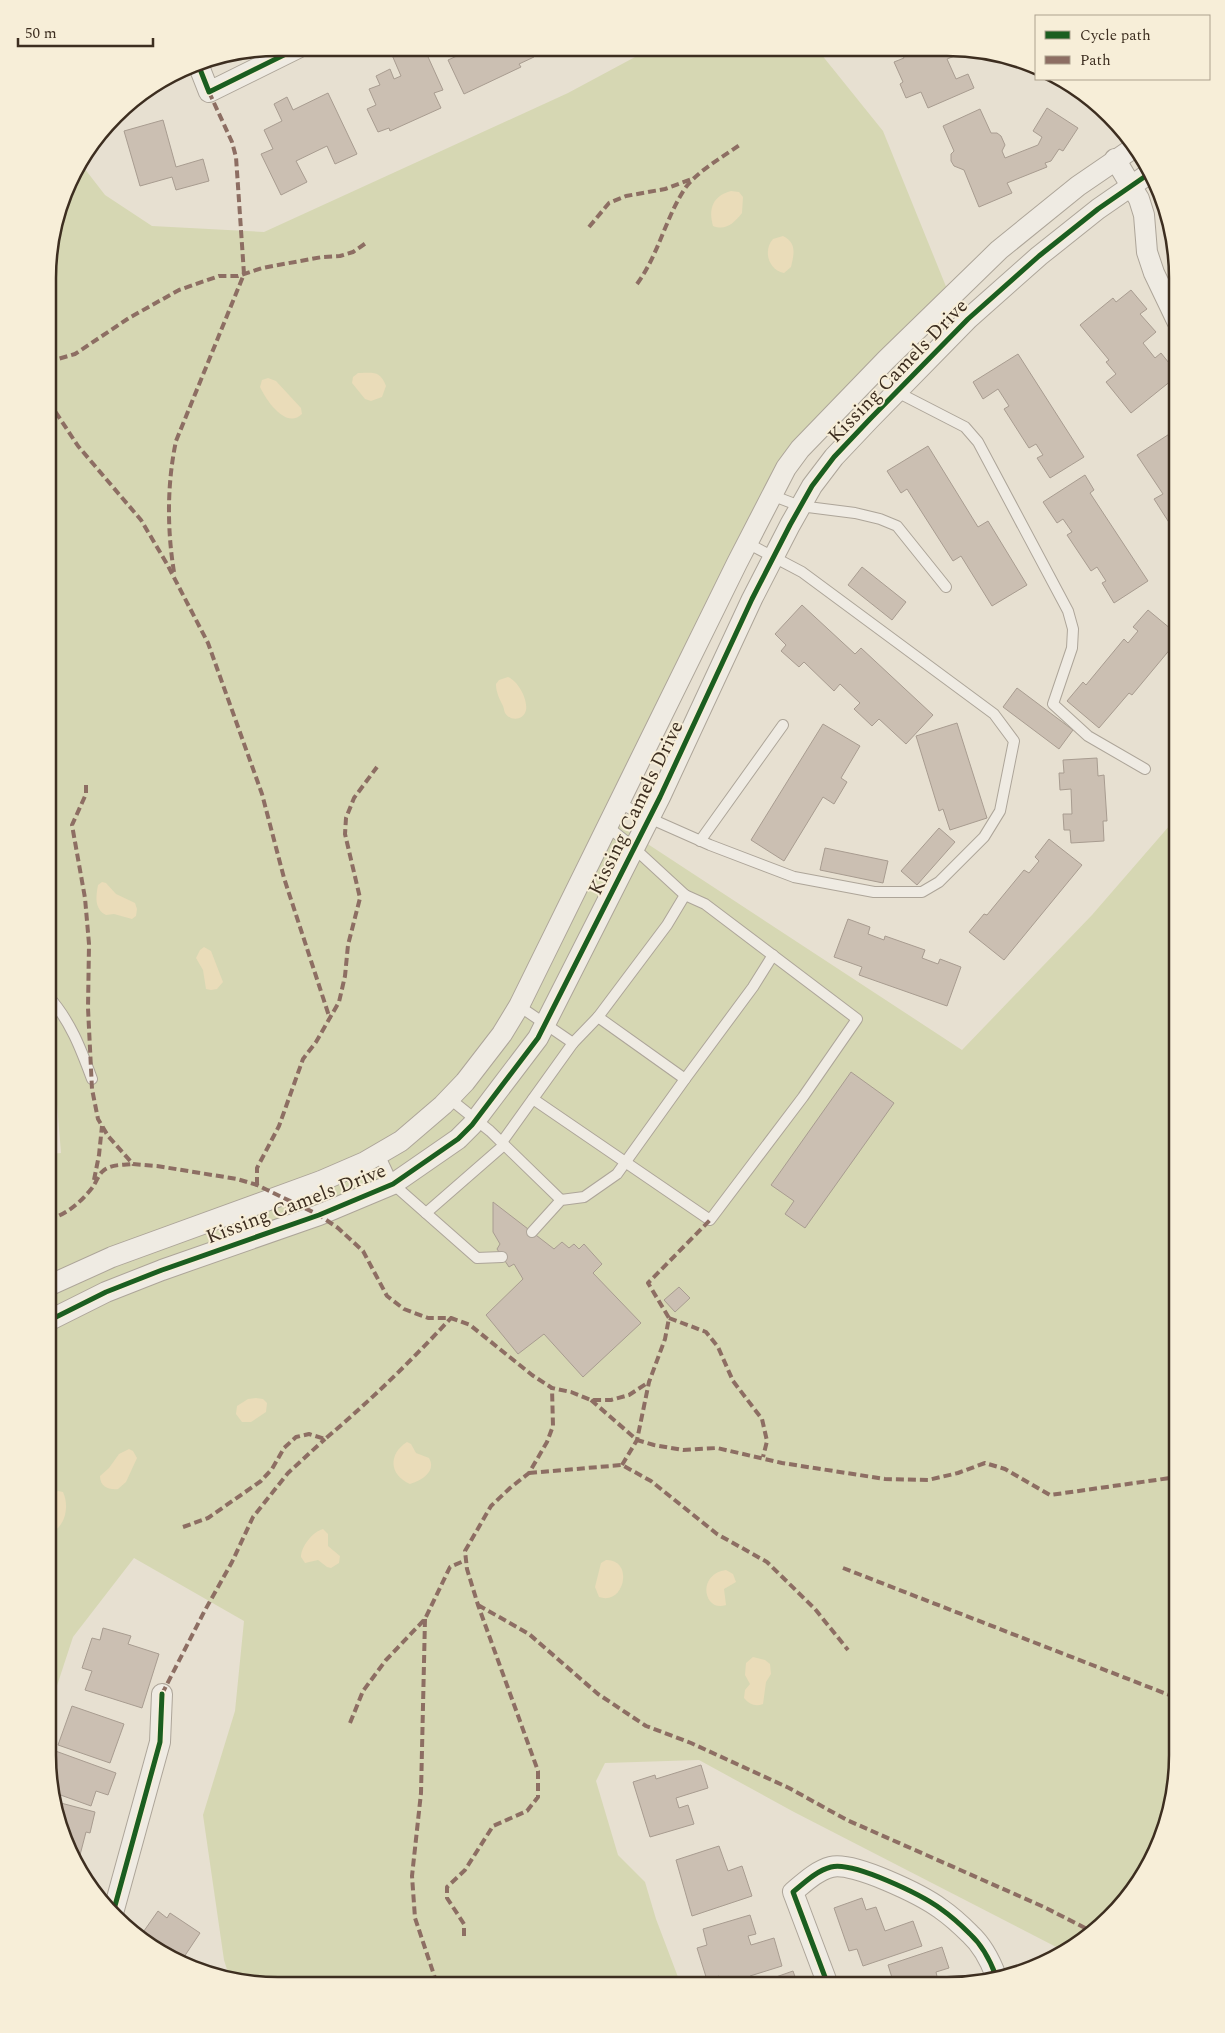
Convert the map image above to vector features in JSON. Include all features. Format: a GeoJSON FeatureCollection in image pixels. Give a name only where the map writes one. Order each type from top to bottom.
{"type":"FeatureCollection","features":[{"type":"Feature","properties":{"kind":"street"},"geometry":{"type":"LineString","coordinates":[[201,70],[209,92],[282,56]]}},
{"type":"Feature","properties":{"kind":"street","name":"Kissing Camels Drive"},"geometry":{"type":"LineString","coordinates":[[56,1282],[112,1257],[321,1181],[365,1162],[401,1141],[450,1099],[483,1060],[519,1006],[747,542],[786,468],[800,449],[874,372],[999,250],[1078,186],[1128,151]]}},
{"type":"Feature","properties":{"kind":"street"},"geometry":{"type":"LineString","coordinates":[[1115,159],[1140,199],[1144,215],[1147,252],[1154,272],[1169,303]]}},
{"type":"Feature","properties":{"kind":"street","name":"Kissing Camels Drive"},"geometry":{"type":"LineString","coordinates":[[56,1317],[106,1292],[162,1270],[319,1216],[393,1184],[458,1139],[477,1120],[538,1038],[649,818],[774,556],[812,486],[834,457],[968,319],[1032,262],[1098,209],[1144,177]]}},
{"type":"Feature","properties":{"kind":"street"},"geometry":{"type":"LineString","coordinates":[[115,1905],[160,1742],[162,1694]]}},
{"type":"Feature","properties":{"kind":"street"},"geometry":{"type":"LineString","coordinates":[[825,1977],[793,1892],[820,1871],[833,1866],[850,1867],[867,1872],[940,1908],[971,1935],[987,1955],[994,1971]]}},
{"type":"Feature","properties":{"kind":"lane"},"geometry":{"type":"LineString","coordinates":[[874,372],[897,392],[965,427],[978,442],[1068,611],[1073,629],[1072,648],[1053,704],[1088,736],[1145,769]]}},
{"type":"Feature","properties":{"kind":"lane"},"geometry":{"type":"LineString","coordinates":[[772,495],[800,506],[854,513],[880,519],[897,526],[946,587]]}},
{"type":"Feature","properties":{"kind":"lane"},"geometry":{"type":"LineString","coordinates":[[619,802],[700,841],[794,877],[874,892],[922,892],[939,882],[984,837],[1000,811],[1014,741],[994,714],[802,572],[747,542]]}},
{"type":"Feature","properties":{"kind":"lane"},"geometry":{"type":"LineString","coordinates":[[700,841],[783,725]]}},
{"type":"Feature","properties":{"kind":"lane"},"geometry":{"type":"LineString","coordinates":[[533,1099],[710,1220],[838,1049],[857,1019],[705,904],[685,895],[607,826]]}},
{"type":"Feature","properties":{"kind":"lane"},"geometry":{"type":"LineString","coordinates":[[426,1213],[503,1144],[573,1043],[598,1017],[667,925],[685,895]]}},
{"type":"Feature","properties":{"kind":"lane"},"geometry":{"type":"LineString","coordinates":[[532,1232],[561,1200],[584,1197],[617,1174],[753,987],[773,955]]}},
{"type":"Feature","properties":{"kind":"lane"},"geometry":{"type":"LineString","coordinates":[[56,1004],[76,1038],[92,1079]]}},
{"type":"Feature","properties":{"kind":"lane"},"geometry":{"type":"LineString","coordinates":[[519,1006],[544,1025],[573,1043]]}},
{"type":"Feature","properties":{"kind":"lane"},"geometry":{"type":"LineString","coordinates":[[598,1017],[685,1079]]}},
{"type":"Feature","properties":{"kind":"lane"},"geometry":{"type":"LineString","coordinates":[[450,1099],[477,1120],[561,1200]]}},
{"type":"Feature","properties":{"kind":"lane"},"geometry":{"type":"LineString","coordinates":[[379,1154],[393,1184],[477,1258],[502,1257]]}},
{"type":"Feature","properties":{"kind":"green space"},"geometry":{"type":"Polygon","coordinates":[[[637,56],[823,56],[883,131],[947,289],[788,453],[605,816],[962,1050],[1092,915],[1169,826],[1169,1754],[1167,1783],[1161,1812],[1152,1839],[1139,1866],[1123,1890],[1093,1922],[1057,1947],[794,1812],[699,1760],[605,1763],[596,1781],[618,1855],[645,1882],[656,1919],[678,1977],[279,1977],[250,1975],[227,1970],[224,1960],[203,1815],[235,1711],[244,1621],[134,1558],[73,1637],[56,1689],[56,1153],[61,1153],[56,1092],[56,279],[58,250],[68,207],[85,169],[105,195],[152,226],[264,232],[568,93],[637,56]]]}},
{"type":"Feature","properties":{"kind":"sand"},"geometry":{"type":"Polygon","coordinates":[[[731,191],[739,192],[743,197],[742,213],[726,227],[713,226],[711,214],[713,204],[720,196],[731,191]]]}},
{"type":"Feature","properties":{"kind":"sand"},"geometry":{"type":"Polygon","coordinates":[[[783,236],[791,242],[793,249],[791,267],[784,273],[774,268],[768,254],[770,243],[773,239],[783,236]]]}},
{"type":"Feature","properties":{"kind":"sand"},"geometry":{"type":"Polygon","coordinates":[[[358,373],[372,373],[381,377],[386,386],[382,397],[371,401],[365,399],[352,383],[353,377],[358,373]]]}},
{"type":"Feature","properties":{"kind":"sand"},"geometry":{"type":"Polygon","coordinates":[[[268,378],[276,381],[301,408],[302,414],[296,418],[290,418],[283,416],[277,411],[260,387],[262,380],[268,378]]]}},
{"type":"Feature","properties":{"kind":"sand"},"geometry":{"type":"Polygon","coordinates":[[[508,677],[519,686],[524,696],[526,710],[523,716],[517,719],[511,718],[505,713],[497,690],[496,684],[499,680],[508,677]]]}},
{"type":"Feature","properties":{"kind":"sand"},"geometry":{"type":"Polygon","coordinates":[[[102,882],[106,883],[116,894],[135,903],[137,909],[136,916],[132,919],[114,914],[106,915],[99,909],[96,898],[98,885],[102,882]]]}},
{"type":"Feature","properties":{"kind":"sand"},"geometry":{"type":"Polygon","coordinates":[[[204,947],[211,951],[223,982],[217,989],[206,989],[203,970],[196,958],[204,947]]]}},
{"type":"Feature","properties":{"kind":"sand"},"geometry":{"type":"Polygon","coordinates":[[[248,1399],[263,1399],[267,1403],[266,1412],[251,1422],[242,1422],[236,1414],[237,1406],[248,1399]]]}},
{"type":"Feature","properties":{"kind":"sand"},"geometry":{"type":"Polygon","coordinates":[[[407,1442],[411,1444],[416,1453],[429,1458],[431,1463],[427,1475],[410,1484],[398,1475],[393,1464],[396,1452],[407,1442]]]}},
{"type":"Feature","properties":{"kind":"sand"},"geometry":{"type":"Polygon","coordinates":[[[129,1449],[133,1451],[137,1458],[126,1482],[118,1489],[106,1487],[100,1480],[100,1476],[109,1468],[119,1454],[129,1449]]]}},
{"type":"Feature","properties":{"kind":"sand"},"geometry":{"type":"Polygon","coordinates":[[[56,1492],[63,1492],[66,1511],[62,1522],[56,1529],[56,1492]]]}},
{"type":"Feature","properties":{"kind":"sand"},"geometry":{"type":"Polygon","coordinates":[[[323,1529],[328,1534],[328,1546],[340,1556],[339,1563],[331,1568],[318,1560],[305,1563],[301,1557],[301,1553],[308,1540],[315,1533],[323,1529]]]}},
{"type":"Feature","properties":{"kind":"sand"},"geometry":{"type":"Polygon","coordinates":[[[606,1560],[615,1562],[623,1574],[623,1582],[620,1589],[615,1595],[608,1598],[599,1597],[595,1587],[601,1563],[606,1560]]]}},
{"type":"Feature","properties":{"kind":"sand"},"geometry":{"type":"Polygon","coordinates":[[[726,1570],[733,1574],[736,1582],[724,1589],[726,1605],[718,1606],[708,1598],[706,1592],[707,1585],[710,1578],[716,1573],[726,1570]]]}},
{"type":"Feature","properties":{"kind":"sand"},"geometry":{"type":"Polygon","coordinates":[[[753,1657],[765,1660],[770,1664],[771,1674],[766,1682],[763,1704],[760,1705],[752,1704],[744,1698],[745,1690],[750,1684],[745,1675],[746,1663],[753,1657]]]}},
{"type":"Feature","properties":{"kind":"building"},"geometry":{"type":"Polygon","coordinates":[[[392,56],[428,56],[443,90],[434,93],[441,108],[390,131],[389,128],[378,132],[367,109],[376,105],[369,89],[380,85],[376,76],[390,69],[394,79],[401,76],[392,56]]]}},
{"type":"Feature","properties":{"kind":"building"},"geometry":{"type":"Polygon","coordinates":[[[457,56],[534,57],[519,64],[521,67],[464,94],[448,60],[457,56]]]}},
{"type":"Feature","properties":{"kind":"building"},"geometry":{"type":"Polygon","coordinates":[[[903,56],[953,56],[947,59],[956,79],[968,74],[974,88],[928,108],[921,92],[906,98],[900,84],[903,82],[894,62],[904,58],[903,56]]]}},
{"type":"Feature","properties":{"kind":"building"},"geometry":{"type":"Polygon","coordinates":[[[328,93],[357,154],[335,164],[327,146],[296,161],[307,182],[281,195],[261,154],[273,149],[264,130],[282,121],[274,104],[287,97],[293,110],[328,93]]]}},
{"type":"Feature","properties":{"kind":"building"},"geometry":{"type":"Polygon","coordinates":[[[1047,108],[1078,128],[1063,151],[1059,149],[1051,161],[1045,163],[1047,167],[1007,183],[1012,193],[979,207],[964,170],[954,166],[951,161],[951,154],[954,151],[943,126],[980,109],[991,133],[997,133],[1001,136],[1005,145],[1002,151],[1005,158],[1038,145],[1042,137],[1033,131],[1047,108]]]}},
{"type":"Feature","properties":{"kind":"building"},"geometry":{"type":"Polygon","coordinates":[[[163,120],[176,167],[203,159],[209,181],[176,190],[172,177],[140,186],[124,131],[163,120]]]}},
{"type":"Feature","properties":{"kind":"building"},"geometry":{"type":"Polygon","coordinates":[[[1131,290],[1147,309],[1140,314],[1156,332],[1143,343],[1155,358],[1161,353],[1169,363],[1169,382],[1131,413],[1106,382],[1116,374],[1106,362],[1109,360],[1080,325],[1113,298],[1116,302],[1131,290]]]}},
{"type":"Feature","properties":{"kind":"building"},"geometry":{"type":"Polygon","coordinates":[[[1018,354],[1084,457],[1050,478],[1037,458],[1043,455],[1036,444],[1029,448],[1004,409],[1009,406],[998,389],[983,399],[973,382],[1018,354]]]}},
{"type":"Feature","properties":{"kind":"building"},"geometry":{"type":"Polygon","coordinates":[[[1169,434],[1169,522],[1154,499],[1163,494],[1137,455],[1169,434]]]}},
{"type":"Feature","properties":{"kind":"building"},"geometry":{"type":"Polygon","coordinates":[[[928,446],[978,527],[988,521],[1027,585],[992,606],[961,556],[953,561],[907,489],[901,493],[887,471],[928,446]]]}},
{"type":"Feature","properties":{"kind":"building"},"geometry":{"type":"Polygon","coordinates":[[[1085,475],[1094,490],[1090,493],[1148,581],[1114,603],[1102,583],[1106,581],[1097,567],[1091,571],[1067,535],[1072,532],[1063,519],[1057,523],[1043,502],[1085,475]]]}},
{"type":"Feature","properties":{"kind":"building"},"geometry":{"type":"Polygon","coordinates":[[[862,567],[906,602],[892,620],[848,585],[862,567]]]}},
{"type":"Feature","properties":{"kind":"building"},"geometry":{"type":"Polygon","coordinates":[[[802,605],[855,654],[861,648],[933,715],[906,744],[879,719],[872,726],[854,709],[860,703],[840,684],[834,691],[804,662],[799,667],[781,651],[786,645],[775,634],[802,605]]]}},
{"type":"Feature","properties":{"kind":"building"},"geometry":{"type":"Polygon","coordinates":[[[1148,610],[1169,627],[1169,651],[1132,695],[1129,693],[1099,728],[1067,701],[1083,682],[1086,685],[1124,639],[1128,643],[1138,631],[1133,627],[1148,610]]]}},
{"type":"Feature","properties":{"kind":"building"},"geometry":{"type":"Polygon","coordinates":[[[1017,688],[1073,730],[1059,749],[1003,707],[1017,688]]]}},
{"type":"Feature","properties":{"kind":"building"},"geometry":{"type":"Polygon","coordinates":[[[957,723],[987,818],[950,830],[943,809],[939,811],[916,736],[957,723]]]}},
{"type":"Feature","properties":{"kind":"building"},"geometry":{"type":"Polygon","coordinates":[[[823,724],[860,746],[841,778],[847,782],[834,804],[823,797],[784,861],[751,840],[823,724]]]}},
{"type":"Feature","properties":{"kind":"building"},"geometry":{"type":"Polygon","coordinates":[[[1097,758],[1098,776],[1104,775],[1107,821],[1103,821],[1104,841],[1071,843],[1070,830],[1064,830],[1063,814],[1072,814],[1071,789],[1060,790],[1059,773],[1064,773],[1063,760],[1097,758]]]}},
{"type":"Feature","properties":{"kind":"building"},"geometry":{"type":"Polygon","coordinates":[[[939,828],[955,842],[917,885],[901,871],[939,828]]]}},
{"type":"Feature","properties":{"kind":"building"},"geometry":{"type":"Polygon","coordinates":[[[1049,839],[1082,865],[1004,960],[969,932],[984,914],[987,915],[1024,870],[1029,873],[1039,861],[1035,857],[1049,839]]]}},
{"type":"Feature","properties":{"kind":"building"},"geometry":{"type":"Polygon","coordinates":[[[825,848],[888,861],[883,883],[820,870],[825,848]]]}},
{"type":"Feature","properties":{"kind":"building"},"geometry":{"type":"Polygon","coordinates":[[[848,919],[870,927],[868,934],[884,940],[885,936],[925,950],[922,958],[938,964],[940,959],[961,967],[947,1006],[859,975],[862,967],[834,957],[848,919]]]}},
{"type":"Feature","properties":{"kind":"building"},"geometry":{"type":"Polygon","coordinates":[[[851,1072],[894,1103],[805,1228],[785,1214],[794,1201],[771,1185],[851,1072]]]}},
{"type":"Feature","properties":{"kind":"building"},"geometry":{"type":"Polygon","coordinates":[[[493,1202],[554,1249],[562,1242],[569,1248],[574,1244],[579,1249],[584,1244],[602,1264],[593,1273],[641,1323],[583,1377],[544,1334],[518,1354],[486,1315],[523,1279],[514,1264],[509,1267],[497,1249],[500,1244],[493,1232],[493,1202]]]}},
{"type":"Feature","properties":{"kind":"building"},"geometry":{"type":"Polygon","coordinates":[[[679,1287],[690,1298],[675,1312],[664,1300],[679,1287]]]}},
{"type":"Feature","properties":{"kind":"building"},"geometry":{"type":"Polygon","coordinates":[[[103,1628],[131,1636],[128,1644],[159,1654],[142,1708],[85,1690],[92,1671],[82,1668],[92,1638],[100,1640],[103,1628]]]}},
{"type":"Feature","properties":{"kind":"building"},"geometry":{"type":"Polygon","coordinates":[[[72,1706],[124,1724],[110,1763],[58,1745],[72,1706]]]}},
{"type":"Feature","properties":{"kind":"building"},"geometry":{"type":"Polygon","coordinates":[[[56,1751],[116,1773],[108,1795],[96,1791],[91,1806],[60,1795],[56,1751]]]}},
{"type":"Feature","properties":{"kind":"building"},"geometry":{"type":"Polygon","coordinates":[[[701,1765],[708,1788],[676,1798],[679,1808],[688,1805],[694,1824],[650,1837],[633,1782],[655,1775],[656,1779],[701,1765]]]}},
{"type":"Feature","properties":{"kind":"building"},"geometry":{"type":"Polygon","coordinates":[[[62,1803],[95,1812],[90,1833],[86,1832],[80,1855],[68,1826],[62,1803]]]}},
{"type":"Feature","properties":{"kind":"building"},"geometry":{"type":"Polygon","coordinates":[[[719,1846],[728,1871],[742,1866],[752,1896],[692,1916],[676,1860],[719,1846]]]}},
{"type":"Feature","properties":{"kind":"building"},"geometry":{"type":"Polygon","coordinates":[[[862,1898],[866,1910],[876,1907],[885,1931],[913,1921],[922,1946],[863,1966],[857,1949],[849,1951],[834,1908],[862,1898]]]}},
{"type":"Feature","properties":{"kind":"building"},"geometry":{"type":"Polygon","coordinates":[[[158,1911],[167,1918],[170,1913],[200,1933],[185,1956],[144,1931],[158,1911]]]}},
{"type":"Feature","properties":{"kind":"building"},"geometry":{"type":"Polygon","coordinates":[[[750,1915],[756,1934],[748,1936],[751,1945],[774,1938],[782,1966],[750,1977],[706,1977],[697,1948],[707,1945],[703,1929],[750,1915]]]}},
{"type":"Feature","properties":{"kind":"building"},"geometry":{"type":"Polygon","coordinates":[[[942,1947],[949,1968],[936,1972],[937,1977],[892,1977],[888,1965],[942,1947]]]}},
{"type":"Feature","properties":{"kind":"building"},"geometry":{"type":"Polygon","coordinates":[[[793,1971],[795,1977],[776,1977],[793,1971]]]}},
{"type":"Feature","properties":{"kind":"marked path"},"geometry":{"type":"LineString","coordinates":[[174,572],[169,506],[176,441],[244,274],[236,157],[232,142],[209,92]]}},
{"type":"Feature","properties":{"kind":"marked path"},"geometry":{"type":"LineString","coordinates":[[637,284],[645,272],[673,210],[686,187],[704,169],[741,144]]}},
{"type":"Feature","properties":{"kind":"marked path"},"geometry":{"type":"LineString","coordinates":[[589,227],[609,203],[626,196],[665,189],[692,179]]}},
{"type":"Feature","properties":{"kind":"marked path"},"geometry":{"type":"LineString","coordinates":[[56,358],[75,354],[129,318],[179,290],[219,276],[238,276],[262,268],[322,257],[340,256],[353,252],[366,243]]}},
{"type":"Feature","properties":{"kind":"marked path"},"geometry":{"type":"LineString","coordinates":[[56,413],[78,446],[141,520],[167,564],[208,643],[262,794],[284,878],[330,1019]]}},
{"type":"Feature","properties":{"kind":"marked path"},"geometry":{"type":"LineString","coordinates":[[257,1185],[257,1168],[279,1126],[303,1059],[316,1042],[339,1002],[345,976],[348,945],[360,898],[345,834],[346,818],[354,798],[377,767]]}},
{"type":"Feature","properties":{"kind":"marked path"},"geometry":{"type":"LineString","coordinates":[[86,785],[86,794],[72,825],[85,898],[89,944],[88,1008],[92,1089],[98,1119],[108,1136],[133,1164],[237,1179],[257,1185],[319,1215],[338,1228],[363,1251],[387,1296],[404,1309],[428,1318],[451,1318],[470,1325],[532,1375],[552,1388],[571,1392],[591,1400],[611,1400],[629,1395],[649,1382]]}},
{"type":"Feature","properties":{"kind":"marked path"},"geometry":{"type":"LineString","coordinates":[[94,1180],[102,1126]]}},
{"type":"Feature","properties":{"kind":"marked path"},"geometry":{"type":"LineString","coordinates":[[56,1217],[78,1203],[92,1188],[103,1171],[117,1165],[133,1164]]}},
{"type":"Feature","properties":{"kind":"marked path"},"geometry":{"type":"LineString","coordinates":[[622,1465],[637,1440],[649,1382],[665,1339],[669,1318],[648,1283],[710,1220]]}},
{"type":"Feature","properties":{"kind":"marked path"},"geometry":{"type":"LineString","coordinates":[[183,1527],[208,1518],[261,1481],[272,1469],[284,1448],[296,1437],[309,1434],[325,1439],[390,1380],[451,1318]]}},
{"type":"Feature","properties":{"kind":"marked path"},"geometry":{"type":"LineString","coordinates":[[669,1318],[706,1332],[718,1347],[733,1381],[762,1419],[767,1441],[763,1457]]}},
{"type":"Feature","properties":{"kind":"marked path"},"geometry":{"type":"LineString","coordinates":[[464,1936],[464,1924],[447,1898],[447,1887],[465,1870],[493,1826],[527,1811],[538,1797],[538,1771],[478,1605],[467,1569],[465,1551],[491,1506],[529,1473],[547,1442],[553,1426],[552,1388]]}},
{"type":"Feature","properties":{"kind":"marked path"},"geometry":{"type":"LineString","coordinates":[[591,1400],[637,1440],[654,1445],[683,1450],[717,1448],[782,1463],[885,1479],[928,1480],[958,1473],[985,1463],[1005,1469],[1050,1495],[1169,1478]]}},
{"type":"Feature","properties":{"kind":"marked path"},"geometry":{"type":"LineString","coordinates":[[162,1694],[232,1562],[253,1517],[288,1473],[325,1439]]}},
{"type":"Feature","properties":{"kind":"marked path"},"geometry":{"type":"LineString","coordinates":[[529,1473],[622,1465],[651,1481],[717,1534],[767,1562],[815,1609],[848,1650]]}},
{"type":"Feature","properties":{"kind":"marked path"},"geometry":{"type":"LineString","coordinates":[[350,1723],[363,1691],[386,1660],[425,1619],[450,1567],[466,1560]]}},
{"type":"Feature","properties":{"kind":"marked path"},"geometry":{"type":"LineString","coordinates":[[843,1568],[1169,1695]]}},
{"type":"Feature","properties":{"kind":"marked path"},"geometry":{"type":"LineString","coordinates":[[478,1605],[529,1634],[598,1694],[646,1726],[691,1743],[789,1788],[847,1820],[1044,1907],[1085,1928]]}},
{"type":"Feature","properties":{"kind":"marked path"},"geometry":{"type":"LineString","coordinates":[[425,1619],[421,1793],[412,1876],[415,1918],[435,1977]]}},
{"type":"Feature","properties":{"kind":"cycle path"},"geometry":{"type":"LineString","coordinates":[[201,70],[209,92],[282,56]]}},
{"type":"Feature","properties":{"kind":"cycle path"},"geometry":{"type":"LineString","coordinates":[[56,1317],[106,1292],[162,1270],[319,1215],[393,1184],[458,1139],[472,1125],[538,1038],[660,797],[752,599],[812,486],[834,457],[968,319],[1039,256],[1098,209],[1144,177]]}},
{"type":"Feature","properties":{"kind":"cycle path"},"geometry":{"type":"LineString","coordinates":[[115,1905],[160,1742],[162,1694]]}},
{"type":"Feature","properties":{"kind":"cycle path"},"geometry":{"type":"LineString","coordinates":[[825,1977],[793,1892],[815,1874],[831,1867],[855,1869],[887,1880],[932,1903],[960,1924],[974,1938],[982,1948],[994,1971]]}}]}
